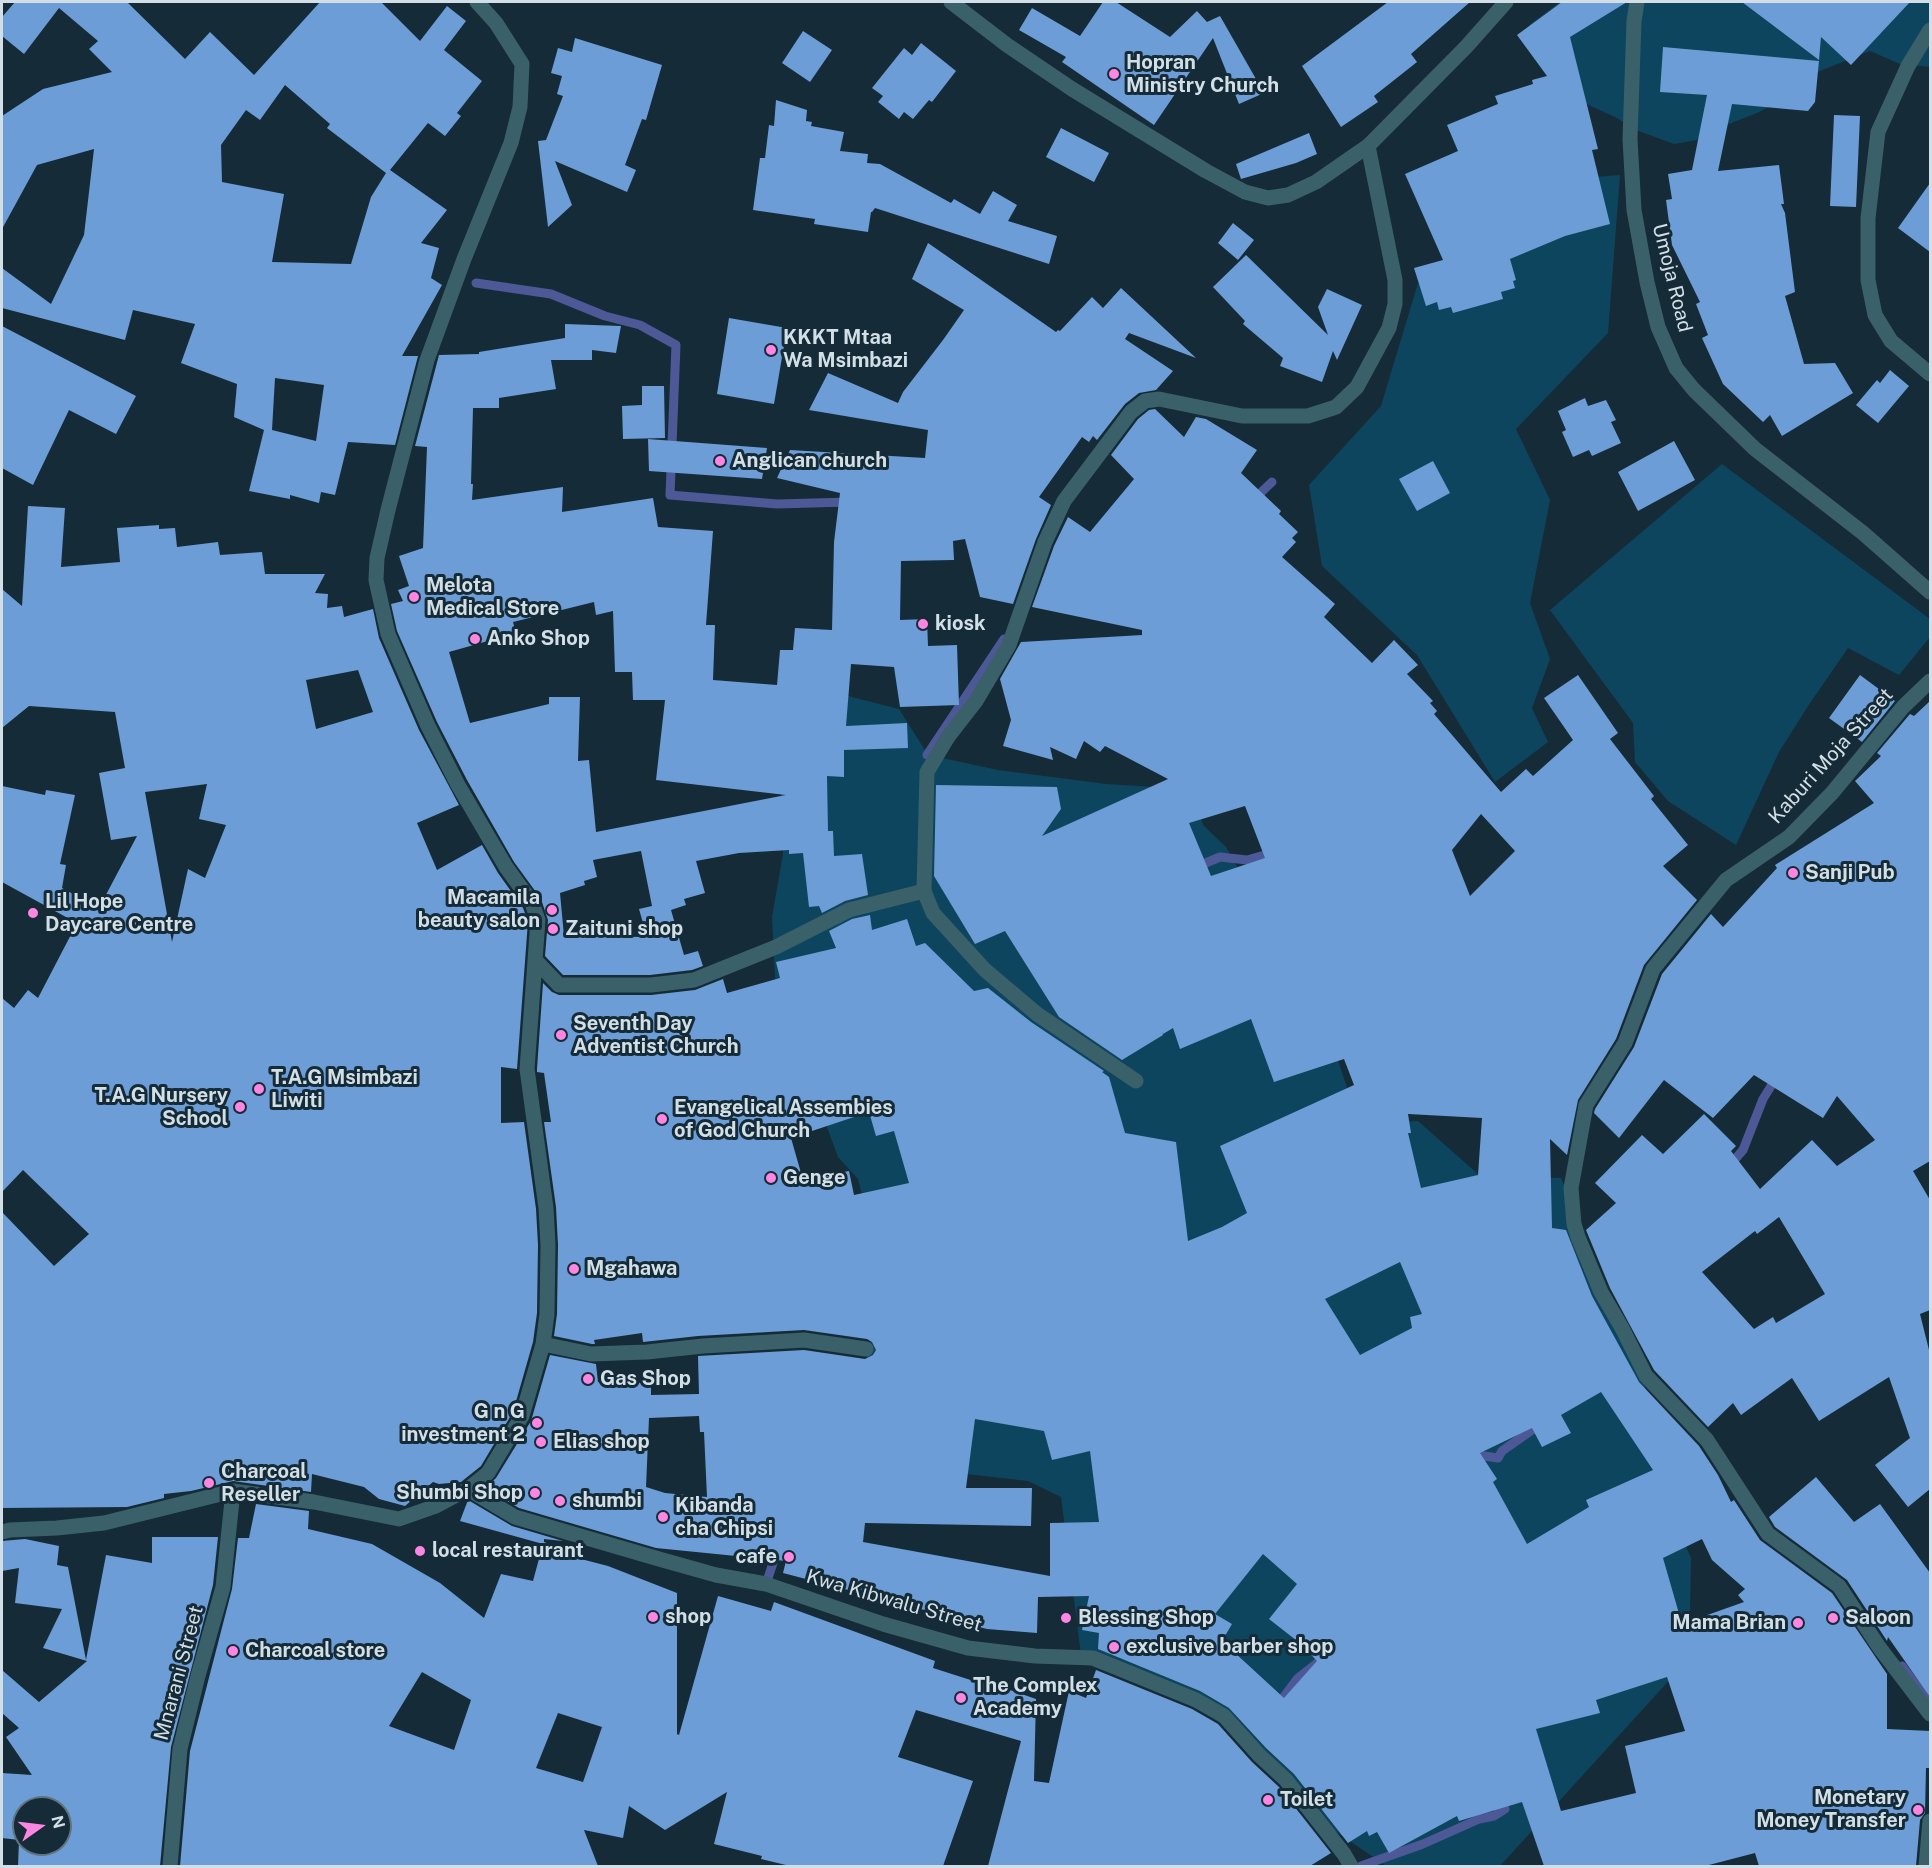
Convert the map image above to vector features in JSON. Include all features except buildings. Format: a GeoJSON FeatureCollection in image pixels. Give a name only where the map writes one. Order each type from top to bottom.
{"type":"FeatureCollection","features":[{"type":"Feature","properties":{"kind":"street"},"geometry":{"type":"LineString","coordinates":[[2,1532],[104,1523],[233,1491],[314,1502],[399,1519],[436,1506],[468,1489],[488,1473],[522,1416],[543,1344],[547,1314],[547,1218],[527,1069],[538,920],[532,903],[506,867],[458,785],[428,726],[388,634],[376,580],[377,558],[388,510],[427,360],[464,259],[512,143],[520,107],[522,64],[496,23],[477,2]]}},
{"type":"Feature","properties":{"kind":"street"},"geometry":{"type":"LineString","coordinates":[[951,2],[1006,45],[1072,89],[1206,171],[1245,192],[1269,198],[1287,195],[1316,182],[1368,146],[1466,47],[1506,2]]}},
{"type":"Feature","properties":{"kind":"street","name":"Umoja Road"},"geometry":{"type":"LineString","coordinates":[[1637,2],[1634,21],[1630,139],[1634,210],[1658,327],[1676,368],[1694,390],[1755,449],[1863,533],[1930,592]]}},
{"type":"Feature","properties":{"kind":"street"},"geometry":{"type":"LineString","coordinates":[[1930,30],[1908,66],[1878,132],[1868,218],[1868,280],[1875,315],[1891,341],[1930,374]]}},
{"type":"Feature","properties":{"kind":"street"},"geometry":{"type":"LineString","coordinates":[[1136,1081],[1037,1014],[985,970],[933,913],[924,891],[927,772],[948,737],[976,701],[1009,645],[1045,542],[1064,501],[1131,412],[1145,401],[1159,399],[1242,416],[1308,416],[1336,407],[1357,387],[1389,328],[1395,304],[1395,280],[1368,146]]}},
{"type":"Feature","properties":{"kind":"street","name":"Kaburi Moja Street"},"geometry":{"type":"LineString","coordinates":[[1930,681],[1903,707],[1832,793],[1789,837],[1726,880],[1653,969],[1625,1043],[1586,1105],[1571,1188],[1574,1224],[1578,1237],[1601,1292],[1646,1376],[1707,1440],[1768,1534],[1839,1586],[1880,1647],[1930,1714]]}},
{"type":"Feature","properties":{"kind":"street"},"geometry":{"type":"LineString","coordinates":[[536,960],[560,985],[651,985],[694,980],[776,947],[849,910],[924,891]]}},
{"type":"Feature","properties":{"kind":"street"},"geometry":{"type":"LineString","coordinates":[[543,1344],[591,1354],[804,1340],[866,1349]]}},
{"type":"Feature","properties":{"kind":"street","name":"Kwa Kibwalu Street"},"geometry":{"type":"LineString","coordinates":[[468,1489],[515,1517],[716,1575],[766,1584],[883,1624],[969,1648],[1035,1656],[1093,1658],[1196,1700],[1224,1716],[1259,1755],[1286,1780],[1351,1866]]}},
{"type":"Feature","properties":{"kind":"street","name":"Mnarani Street"},"geometry":{"type":"LineString","coordinates":[[170,1866],[180,1749],[223,1587],[233,1491]]}},
{"type":"Feature","properties":{"kind":"street"},"geometry":{"type":"LineString","coordinates":[[1926,1866],[1930,1821]]}},
{"type":"Feature","properties":{"kind":"shaded area"},"geometry":{"type":"Polygon","coordinates":[[[1560,2],[1930,2],[1930,67],[1900,64],[1870,51],[1810,75],[1786,98],[1757,113],[1721,127],[1697,140],[1674,144],[1636,130],[1617,118],[1567,95],[1539,33],[1529,25],[1560,2]]]}},
{"type":"Feature","properties":{"kind":"shaded area"},"geometry":{"type":"Polygon","coordinates":[[[1620,175],[1608,333],[1516,429],[1550,500],[1530,603],[1550,659],[1532,708],[1548,742],[1495,782],[1417,655],[1322,566],[1309,485],[1381,406],[1418,283],[1512,256],[1559,180],[1620,175]]]}},
{"type":"Feature","properties":{"kind":"shaded area"},"geometry":{"type":"Polygon","coordinates":[[[1722,464],[1930,619],[1930,637],[1899,675],[1848,648],[1779,752],[1736,845],[1668,801],[1635,762],[1633,723],[1550,610],[1722,464]]]}},
{"type":"Feature","properties":{"kind":"shaded area"},"geometry":{"type":"Polygon","coordinates":[[[848,696],[899,709],[928,755],[998,770],[1106,784],[1154,787],[1191,796],[1204,826],[1226,847],[1327,1027],[1359,1124],[1418,1121],[1479,1175],[1561,1178],[1656,1414],[1646,1454],[1691,1558],[1690,1614],[1661,1630],[1674,1675],[1500,1866],[1386,1866],[1331,1828],[1219,1709],[1082,1663],[1061,1497],[1028,1481],[922,1469],[863,1374],[872,1334],[868,1220],[858,1179],[838,1157],[797,1046],[775,977],[772,917],[783,854],[780,769],[848,696]]]}},
{"type":"Feature","properties":{"kind":"waterway"},"geometry":{"type":"LineString","coordinates":[[476,283],[551,294],[605,316],[640,325],[676,345],[670,495],[777,504],[849,502]]}},
{"type":"Feature","properties":{"kind":"waterway"},"geometry":{"type":"LineString","coordinates":[[1254,499],[1272,482]]}},
{"type":"Feature","properties":{"kind":"waterway"},"geometry":{"type":"LineString","coordinates":[[927,755],[1004,639]]}},
{"type":"Feature","properties":{"kind":"waterway"},"geometry":{"type":"LineString","coordinates":[[1196,867],[1220,857],[1247,860],[1275,852]]}},
{"type":"Feature","properties":{"kind":"waterway"},"geometry":{"type":"LineString","coordinates":[[1730,1165],[1743,1150],[1763,1099],[1776,1078]]}},
{"type":"Feature","properties":{"kind":"waterway"},"geometry":{"type":"LineString","coordinates":[[1470,1454],[1498,1458],[1502,1451],[1542,1423]]}},
{"type":"Feature","properties":{"kind":"waterway"},"geometry":{"type":"LineString","coordinates":[[766,1584],[778,1548]]}},
{"type":"Feature","properties":{"kind":"waterway"},"geometry":{"type":"LineString","coordinates":[[1277,1706],[1298,1678],[1321,1660]]}},
{"type":"Feature","properties":{"kind":"waterway"},"geometry":{"type":"LineString","coordinates":[[1902,1666],[1926,1698]]}},
{"type":"Feature","properties":{"kind":"waterway"},"geometry":{"type":"LineString","coordinates":[[1361,1866],[1423,1844],[1479,1819],[1494,1816],[1505,1809],[1501,1796]]}},
{"type":"Feature","properties":{"kind":"place","name":"Hopran Ministry Church"},"geometry":{"type":"Point","coordinates":[1114,74]}},
{"type":"Feature","properties":{"kind":"place","name":"KKKT Mtaa Wa Msimbazi"},"geometry":{"type":"Point","coordinates":[771,350]}},
{"type":"Feature","properties":{"kind":"place","name":"Anglican church"},"geometry":{"type":"Point","coordinates":[720,461]}},
{"type":"Feature","properties":{"kind":"place","name":"Melota Medical Store"},"geometry":{"type":"Point","coordinates":[414,597]}},
{"type":"Feature","properties":{"kind":"place","name":"kiosk"},"geometry":{"type":"Point","coordinates":[923,624]}},
{"type":"Feature","properties":{"kind":"place","name":"Anko Shop"},"geometry":{"type":"Point","coordinates":[475,639]}},
{"type":"Feature","properties":{"kind":"place","name":"Sanji Pub"},"geometry":{"type":"Point","coordinates":[1793,873]}},
{"type":"Feature","properties":{"kind":"place","name":"Macamila beauty salon"},"geometry":{"type":"Point","coordinates":[552,910]}},
{"type":"Feature","properties":{"kind":"place","name":"Lil Hope Daycare Centre"},"geometry":{"type":"Point","coordinates":[33,913]}},
{"type":"Feature","properties":{"kind":"place","name":"Zaituni shop"},"geometry":{"type":"Point","coordinates":[553,929]}},
{"type":"Feature","properties":{"kind":"place","name":"Seventh Day Adventist Church"},"geometry":{"type":"Point","coordinates":[561,1035]}},
{"type":"Feature","properties":{"kind":"place","name":"T.A.G Msimbazi Liwiti"},"geometry":{"type":"Point","coordinates":[259,1089]}},
{"type":"Feature","properties":{"kind":"place","name":"T.A.G Nursery School"},"geometry":{"type":"Point","coordinates":[240,1107]}},
{"type":"Feature","properties":{"kind":"place","name":"Evangelical Assembies of God Church"},"geometry":{"type":"Point","coordinates":[662,1119]}},
{"type":"Feature","properties":{"kind":"place","name":"Genge"},"geometry":{"type":"Point","coordinates":[771,1178]}},
{"type":"Feature","properties":{"kind":"place","name":"Mgahawa"},"geometry":{"type":"Point","coordinates":[574,1269]}},
{"type":"Feature","properties":{"kind":"place","name":"Gas Shop"},"geometry":{"type":"Point","coordinates":[588,1379]}},
{"type":"Feature","properties":{"kind":"place","name":"G n G investment 2"},"geometry":{"type":"Point","coordinates":[537,1423]}},
{"type":"Feature","properties":{"kind":"place","name":"Elias shop"},"geometry":{"type":"Point","coordinates":[541,1442]}},
{"type":"Feature","properties":{"kind":"place","name":"Charcoal Reseller"},"geometry":{"type":"Point","coordinates":[209,1483]}},
{"type":"Feature","properties":{"kind":"place","name":"Shumbi Shop"},"geometry":{"type":"Point","coordinates":[535,1493]}},
{"type":"Feature","properties":{"kind":"place","name":"shumbi"},"geometry":{"type":"Point","coordinates":[560,1501]}},
{"type":"Feature","properties":{"kind":"place","name":"Kibanda cha Chipsi"},"geometry":{"type":"Point","coordinates":[663,1517]}},
{"type":"Feature","properties":{"kind":"place","name":"local restaurant"},"geometry":{"type":"Point","coordinates":[420,1551]}},
{"type":"Feature","properties":{"kind":"place","name":"cafe"},"geometry":{"type":"Point","coordinates":[789,1557]}},
{"type":"Feature","properties":{"kind":"place","name":"shop"},"geometry":{"type":"Point","coordinates":[653,1617]}},
{"type":"Feature","properties":{"kind":"place","name":"Blessing Shop"},"geometry":{"type":"Point","coordinates":[1066,1618]}},
{"type":"Feature","properties":{"kind":"place","name":"Saloon"},"geometry":{"type":"Point","coordinates":[1833,1618]}},
{"type":"Feature","properties":{"kind":"place","name":"Mama Brian"},"geometry":{"type":"Point","coordinates":[1798,1623]}},
{"type":"Feature","properties":{"kind":"place","name":"exclusive barber shop"},"geometry":{"type":"Point","coordinates":[1114,1647]}},
{"type":"Feature","properties":{"kind":"place","name":"Charcoal store"},"geometry":{"type":"Point","coordinates":[233,1651]}},
{"type":"Feature","properties":{"kind":"place","name":"The Complex Academy"},"geometry":{"type":"Point","coordinates":[961,1698]}},
{"type":"Feature","properties":{"kind":"place","name":"Toilet"},"geometry":{"type":"Point","coordinates":[1268,1800]}},
{"type":"Feature","properties":{"kind":"place","name":"Monetary Money Transfer"},"geometry":{"type":"Point","coordinates":[1918,1810]}}]}
